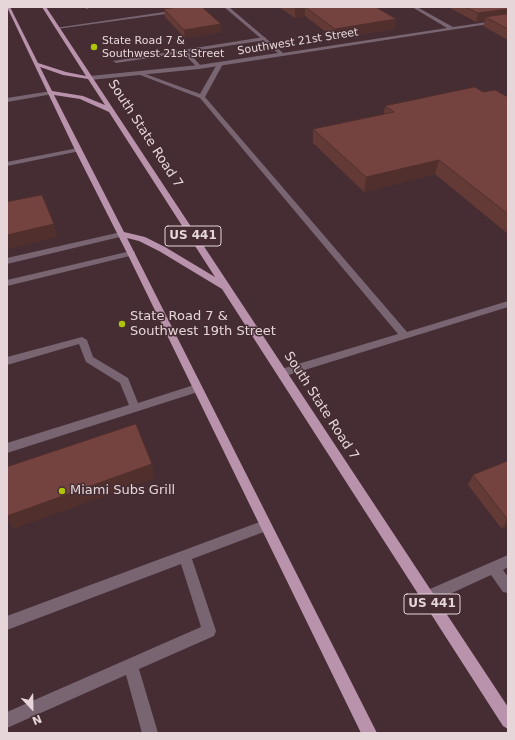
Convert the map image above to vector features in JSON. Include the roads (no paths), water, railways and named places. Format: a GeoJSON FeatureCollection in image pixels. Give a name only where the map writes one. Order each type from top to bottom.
{"type":"FeatureCollection","features":[{"type":"Feature","properties":{"kind":"main road"},"geometry":{"type":"LineString","coordinates":[[8,7],[369,733]]}},
{"type":"Feature","properties":{"kind":"main road","name":"South State Road 7"},"geometry":{"type":"LineString","coordinates":[[44,7],[508,721]]}},
{"type":"Feature","properties":{"kind":"main road"},"geometry":{"type":"LineString","coordinates":[[36,64],[65,74],[90,78]]}},
{"type":"Feature","properties":{"kind":"main road"},"geometry":{"type":"LineString","coordinates":[[51,93],[81,97],[112,111]]}},
{"type":"Feature","properties":{"kind":"main road"},"geometry":{"type":"LineString","coordinates":[[121,234],[142,239],[162,248],[226,288]]}},
{"type":"Feature","properties":{"kind":"street"},"geometry":{"type":"LineString","coordinates":[[226,7],[282,54]]}},
{"type":"Feature","properties":{"kind":"street"},"geometry":{"type":"LineString","coordinates":[[414,7],[452,29]]}},
{"type":"Feature","properties":{"kind":"street"},"geometry":{"type":"LineString","coordinates":[[57,28],[180,11]]}},
{"type":"Feature","properties":{"kind":"street","name":"Southwest 21st Street"},"geometry":{"type":"LineString","coordinates":[[90,78],[199,67],[508,20]]}},
{"type":"Feature","properties":{"kind":"street"},"geometry":{"type":"LineString","coordinates":[[116,61],[264,39]]}},
{"type":"Feature","properties":{"kind":"street"},"geometry":{"type":"LineString","coordinates":[[184,51],[199,67]]}},
{"type":"Feature","properties":{"kind":"street"},"geometry":{"type":"LineString","coordinates":[[202,97],[220,64]]}},
{"type":"Feature","properties":{"kind":"street"},"geometry":{"type":"LineString","coordinates":[[138,74],[202,97],[405,336]]}},
{"type":"Feature","properties":{"kind":"street"},"geometry":{"type":"LineString","coordinates":[[7,100],[51,93]]}},
{"type":"Feature","properties":{"kind":"street"},"geometry":{"type":"LineString","coordinates":[[7,164],[78,150]]}},
{"type":"Feature","properties":{"kind":"street"},"geometry":{"type":"LineString","coordinates":[[7,261],[121,234]]}},
{"type":"Feature","properties":{"kind":"street"},"geometry":{"type":"LineString","coordinates":[[7,284],[131,253]]}},
{"type":"Feature","properties":{"kind":"street"},"geometry":{"type":"LineString","coordinates":[[282,373],[508,304]]}},
{"type":"Feature","properties":{"kind":"street"},"geometry":{"type":"LineString","coordinates":[[7,361],[82,340],[89,359],[124,381],[134,408]]}},
{"type":"Feature","properties":{"kind":"street"},"geometry":{"type":"LineString","coordinates":[[7,448],[197,388]]}},
{"type":"Feature","properties":{"kind":"street"},"geometry":{"type":"LineString","coordinates":[[7,623],[265,526]]}},
{"type":"Feature","properties":{"kind":"street"},"geometry":{"type":"LineString","coordinates":[[7,720],[209,631],[185,556]]}},
{"type":"Feature","properties":{"kind":"street"},"geometry":{"type":"LineString","coordinates":[[428,597],[508,561]]}},
{"type":"Feature","properties":{"kind":"street"},"geometry":{"type":"LineString","coordinates":[[493,568],[508,588]]}},
{"type":"Feature","properties":{"kind":"street"},"geometry":{"type":"LineString","coordinates":[[131,665],[150,733]]}},
{"type":"Feature","properties":{"kind":"place","name":"State Road 7 & Southwest 21st Street"},"geometry":{"type":"Point","coordinates":[94,47]}},
{"type":"Feature","properties":{"kind":"place","name":"State Road 7 & Southwest 19th Street"},"geometry":{"type":"Point","coordinates":[122,324]}},
{"type":"Feature","properties":{"kind":"place","name":"Miami Subs Grill"},"geometry":{"type":"Point","coordinates":[62,491]}}]}
